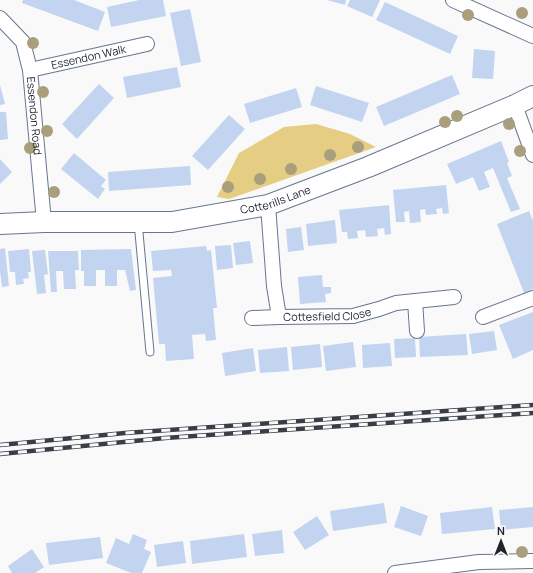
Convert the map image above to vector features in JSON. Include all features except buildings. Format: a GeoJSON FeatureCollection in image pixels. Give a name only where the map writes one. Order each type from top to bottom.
{"type":"FeatureCollection","features":[{"type":"Feature","properties":{"kind":"street"},"geometry":{"type":"LineString","coordinates":[[453,0],[533,36]]}},
{"type":"Feature","properties":{"kind":"street","name":"Essendon Road"},"geometry":{"type":"LineString","coordinates":[[0,18],[23,42],[30,70],[44,222]]}},
{"type":"Feature","properties":{"kind":"street","name":"Essendon Walk"},"geometry":{"type":"LineString","coordinates":[[30,70],[147,44]]}},
{"type":"Feature","properties":{"kind":"street","name":"Cotterills Lane"},"geometry":{"type":"LineString","coordinates":[[0,224],[44,222],[172,222],[268,205],[368,167],[533,96]]}},
{"type":"Feature","properties":{"kind":"street"},"geometry":{"type":"LineString","coordinates":[[515,105],[533,155]]}},
{"type":"Feature","properties":{"kind":"street","name":"Cottesfield Close"},"geometry":{"type":"LineString","coordinates":[[268,205],[274,286],[279,318],[353,316],[396,303],[454,297]]}},
{"type":"Feature","properties":{"kind":"street"},"geometry":{"type":"LineString","coordinates":[[483,317],[533,298]]}},
{"type":"Feature","properties":{"kind":"street"},"geometry":{"type":"LineString","coordinates":[[415,301],[417,331]]}},
{"type":"Feature","properties":{"kind":"street"},"geometry":{"type":"LineString","coordinates":[[252,318],[279,318]]}},
{"type":"Feature","properties":{"kind":"street"},"geometry":{"type":"LineString","coordinates":[[395,573],[479,562],[533,560]]}},
{"type":"Feature","properties":{"kind":"lane"},"geometry":{"type":"LineString","coordinates":[[138,222],[150,352]]}},
{"type":"Feature","properties":{"kind":"shaded area"},"geometry":{"type":"Polygon","coordinates":[[[316,124],[350,134],[376,147],[229,199],[217,197],[239,153],[284,127],[316,124]]]}},
{"type":"Feature","properties":{"kind":"railway"},"geometry":{"type":"LineString","coordinates":[[0,445],[125,433],[533,405]]}},
{"type":"Feature","properties":{"kind":"railway"},"geometry":{"type":"LineString","coordinates":[[0,454],[165,438],[533,413]]}}]}
